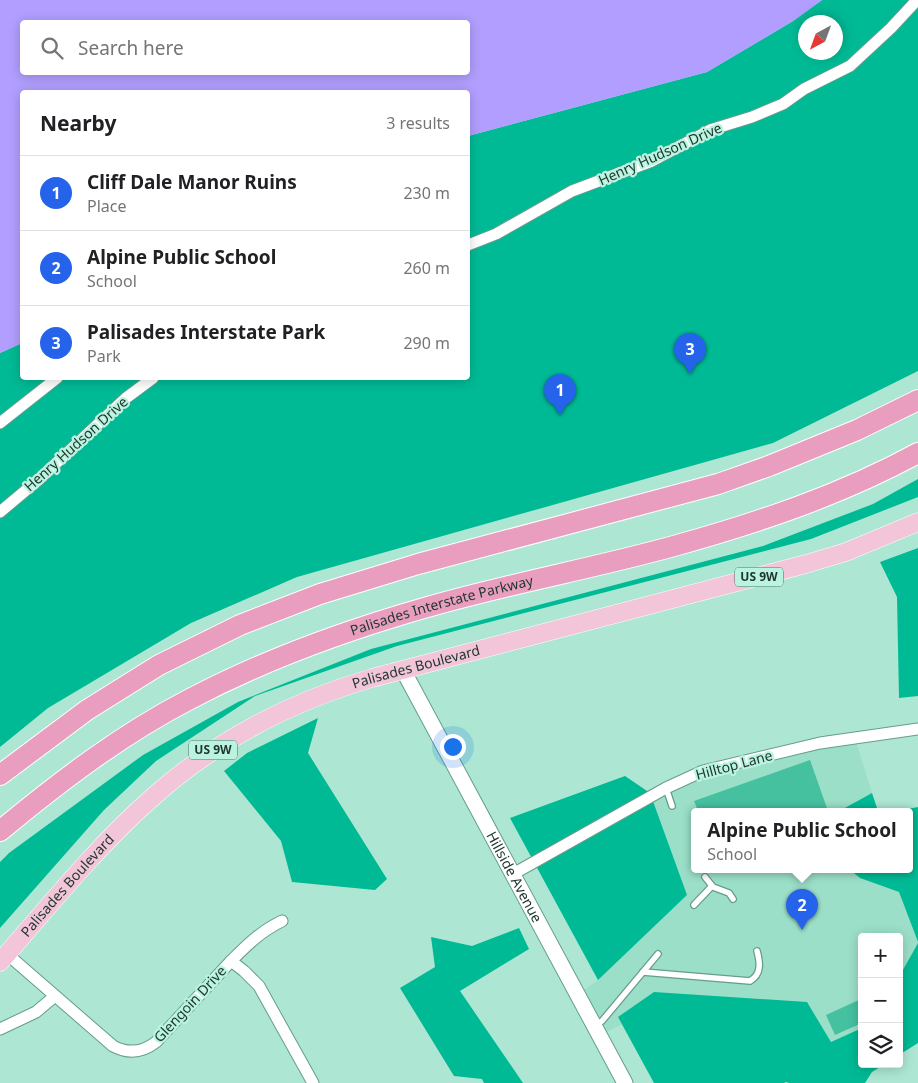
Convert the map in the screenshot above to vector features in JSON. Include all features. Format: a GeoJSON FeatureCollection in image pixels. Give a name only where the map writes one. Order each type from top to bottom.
{"type":"FeatureCollection","features":[{"type":"Feature","properties":{"kind":"highway"},"geometry":{"type":"LineString","coordinates":[[0,774],[95,705],[159,665],[240,625],[320,594],[418,564],[718,484],[769,466],[857,430],[918,400]]}},
{"type":"Feature","properties":{"kind":"highway","name":"Palisades Interstate Parkway"},"geometry":{"type":"LineString","coordinates":[[0,831],[35,801],[117,742],[189,699],[267,663],[358,628],[426,607],[673,546],[766,519],[897,465],[918,453]]}},
{"type":"Feature","properties":{"kind":"main road","name":"Palisades Boulevard"},"geometry":{"type":"LineString","coordinates":[[4,958],[118,830],[153,796],[198,760],[247,729],[298,704],[345,686],[403,670],[806,564],[846,552],[918,522]]}},
{"type":"Feature","properties":{"kind":"main road","name":"Hillside Avenue"},"geometry":{"type":"LineString","coordinates":[[403,670],[625,1083]]}},
{"type":"Feature","properties":{"kind":"street","name":"Henry Hudson Drive"},"geometry":{"type":"LineString","coordinates":[[470,244],[496,234],[572,191],[652,160],[710,130],[752,117],[783,104],[804,90],[850,66],[891,28],[917,0]]}},
{"type":"Feature","properties":{"kind":"street"},"geometry":{"type":"LineString","coordinates":[[0,423],[54,380]]}},
{"type":"Feature","properties":{"kind":"street","name":"Henry Hudson Drive"},"geometry":{"type":"LineString","coordinates":[[0,512],[37,481],[119,404],[150,380]]}},
{"type":"Feature","properties":{"kind":"street","name":"Hilltop Lane"},"geometry":{"type":"LineString","coordinates":[[513,874],[666,788],[703,771],[820,742],[918,729]]}},
{"type":"Feature","properties":{"kind":"street"},"geometry":{"type":"LineString","coordinates":[[231,961],[254,938],[267,928],[282,921]]}},
{"type":"Feature","properties":{"kind":"street","name":"Glengoin Drive"},"geometry":{"type":"LineString","coordinates":[[4,958],[55,996],[113,1046],[129,1052],[149,1048],[156,1042],[231,961],[259,986],[313,1083]]}},
{"type":"Feature","properties":{"kind":"street"},"geometry":{"type":"LineString","coordinates":[[0,1029],[36,1012],[55,996]]}},
{"type":"Feature","properties":{"kind":"lane"},"geometry":{"type":"LineString","coordinates":[[666,788],[672,806]]}},
{"type":"Feature","properties":{"kind":"lane"},"geometry":{"type":"LineString","coordinates":[[705,877],[712,886],[728,893],[733,899]]}},
{"type":"Feature","properties":{"kind":"lane"},"geometry":{"type":"LineString","coordinates":[[694,905],[712,886]]}},
{"type":"Feature","properties":{"kind":"lane"},"geometry":{"type":"LineString","coordinates":[[643,972],[750,981],[756,978],[759,970],[760,960],[756,951]]}},
{"type":"Feature","properties":{"kind":"lane"},"geometry":{"type":"LineString","coordinates":[[594,1026],[602,1021],[658,954]]}},
{"type":"Feature","properties":{"kind":"shaded area"},"geometry":{"type":"Polygon","coordinates":[[[0,0],[822,0],[801,15],[798,15],[798,17],[793,21],[707,72],[470,135],[470,90],[20,90],[20,344],[0,353],[0,0]]]}},
{"type":"Feature","properties":{"kind":"shaded area"},"geometry":{"type":"Polygon","coordinates":[[[855,738],[872,793],[845,808],[691,808],[691,873],[854,873],[860,878],[899,892],[918,943],[903,970],[903,933],[858,933],[858,1030],[831,1043],[618,1017],[622,1024],[599,1036],[577,995],[598,980],[687,895],[651,796],[684,779],[855,738]]]}},
{"type":"Feature","properties":{"kind":"shaded area"},"geometry":{"type":"Polygon","coordinates":[[[810,760],[827,808],[697,808],[694,801],[810,760]]]}},
{"type":"Feature","properties":{"kind":"shaded area"},"geometry":{"type":"Polygon","coordinates":[[[858,1000],[858,1025],[835,1035],[826,1015],[858,1000]]]}},
{"type":"Feature","properties":{"kind":"green space"},"geometry":{"type":"Polygon","coordinates":[[[822,0],[918,0],[918,371],[773,443],[297,577],[191,623],[48,708],[0,747],[0,353],[20,344],[20,380],[470,380],[470,135],[707,72],[798,17],[798,60],[843,60],[843,15],[801,15],[822,0]]]}},
{"type":"Feature","properties":{"kind":"green space"},"geometry":{"type":"Polygon","coordinates":[[[918,479],[918,497],[811,539],[397,646],[255,696],[156,761],[104,810],[0,928],[0,862],[9,853],[143,755],[238,702],[371,649],[763,546],[873,504],[918,479]]]}},
{"type":"Feature","properties":{"kind":"green space"},"geometry":{"type":"Polygon","coordinates":[[[918,548],[918,696],[899,698],[897,597],[880,562],[918,548]]]}},
{"type":"Feature","properties":{"kind":"green space"},"geometry":{"type":"Polygon","coordinates":[[[318,718],[308,753],[387,879],[375,890],[292,882],[281,841],[224,771],[247,753],[318,718]]]}},
{"type":"Feature","properties":{"kind":"green space"},"geometry":{"type":"Polygon","coordinates":[[[625,776],[650,793],[687,895],[598,980],[510,818],[625,776]]]}},
{"type":"Feature","properties":{"kind":"green space"},"geometry":{"type":"Polygon","coordinates":[[[872,793],[877,808],[845,808],[872,793]]]}},
{"type":"Feature","properties":{"kind":"green space"},"geometry":{"type":"Polygon","coordinates":[[[918,807],[918,942],[899,892],[860,878],[854,873],[913,873],[913,808],[918,807]]]}},
{"type":"Feature","properties":{"kind":"green space"},"geometry":{"type":"Polygon","coordinates":[[[519,928],[529,949],[460,991],[523,1083],[484,1083],[482,1079],[454,1076],[400,988],[435,967],[431,937],[472,946],[519,928]]]}},
{"type":"Feature","properties":{"kind":"green space"},"geometry":{"type":"Polygon","coordinates":[[[918,943],[918,1043],[903,1052],[903,978],[903,970],[918,943]]]}},
{"type":"Feature","properties":{"kind":"green space"},"geometry":{"type":"Polygon","coordinates":[[[654,992],[807,1002],[831,1042],[858,1030],[858,1068],[878,1068],[872,1072],[865,1083],[654,1083],[618,1017],[654,992]]]}},
{"type":"Feature","properties":{"kind":"place","name":"Palisades Interstate Park"},"geometry":{"type":"Point","coordinates":[690,374]}},
{"type":"Feature","properties":{"kind":"place","name":"Cliff Dale Manor Ruins"},"geometry":{"type":"Point","coordinates":[560,415]}},
{"type":"Feature","properties":{"kind":"place","name":"Alpine Public School"},"geometry":{"type":"Point","coordinates":[802,930]}}]}
